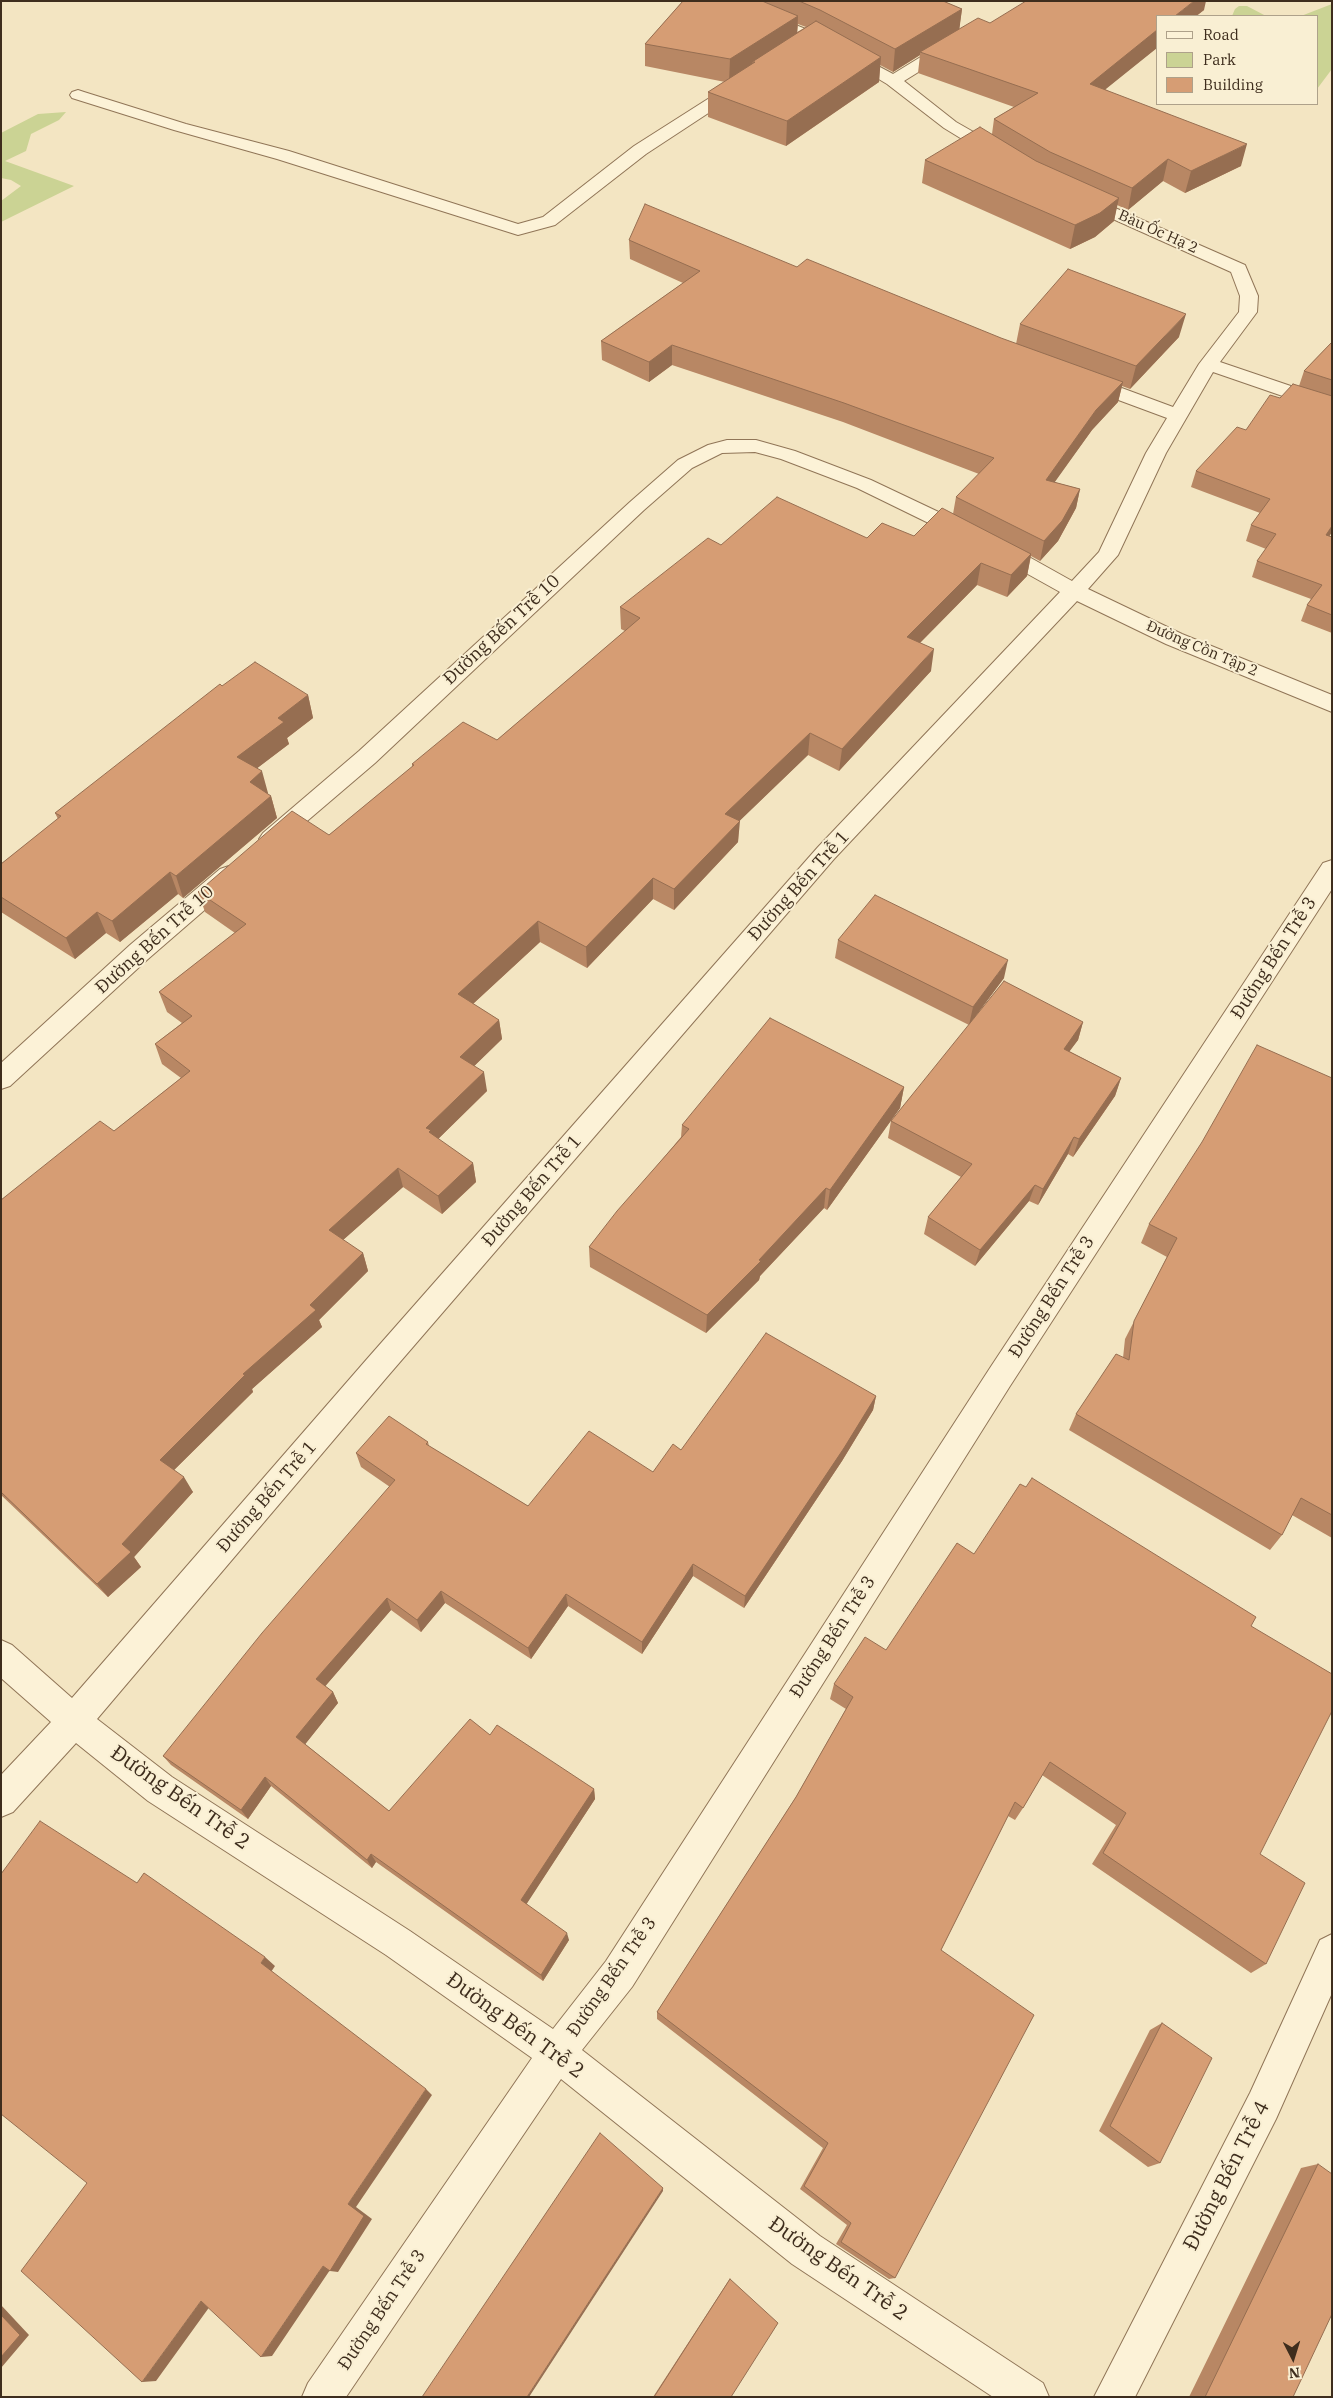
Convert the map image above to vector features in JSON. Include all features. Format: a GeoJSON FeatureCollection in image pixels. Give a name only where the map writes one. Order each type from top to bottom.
{"type":"FeatureCollection","features":[{"type":"Feature","properties":{"kind":"street"},"geometry":{"type":"LineString","coordinates":[[722,1],[813,37],[893,81],[950,125],[1015,164]]}},
{"type":"Feature","properties":{"kind":"street"},"geometry":{"type":"LineString","coordinates":[[797,48],[813,37]]}},
{"type":"Feature","properties":{"kind":"street"},"geometry":{"type":"LineString","coordinates":[[893,81],[924,60],[964,38]]}},
{"type":"Feature","properties":{"kind":"street"},"geometry":{"type":"LineString","coordinates":[[78,95],[180,127],[282,155],[518,230],[549,221],[640,150],[756,75]]}},
{"type":"Feature","properties":{"kind":"street","name":"Bàu Ốc Hạ 2"},"geometry":{"type":"LineString","coordinates":[[1066,191],[1239,269],[1249,296],[1248,312],[1208,364],[1156,453],[1108,555],[1074,591]]}},
{"type":"Feature","properties":{"kind":"street"},"geometry":{"type":"LineString","coordinates":[[1208,364],[1332,407]]}},
{"type":"Feature","properties":{"kind":"street"},"geometry":{"type":"LineString","coordinates":[[1064,374],[1178,415]]}},
{"type":"Feature","properties":{"kind":"street","name":"Đường Bến Trễ 10"},"geometry":{"type":"LineString","coordinates":[[1,1079],[139,952],[367,757],[637,506],[685,464],[715,449],[727,446],[756,446],[788,455],[864,484],[997,548],[1074,591]]}},
{"type":"Feature","properties":{"kind":"street","name":"Đường Cồn Tập 2"},"geometry":{"type":"LineString","coordinates":[[1074,591],[1174,639],[1332,704]]}},
{"type":"Feature","properties":{"kind":"street","name":"Đường Bến Trễ 1"},"geometry":{"type":"LineString","coordinates":[[1,1800],[74,1721],[826,853],[1074,591]]}},
{"type":"Feature","properties":{"kind":"street","name":"Đường Bến Trễ 3"},"geometry":{"type":"LineString","coordinates":[[322,2397],[557,2054],[619,1974],[1005,1368],[1332,870]]}},
{"type":"Feature","properties":{"kind":"street","name":"Đường Bến Trễ 2"},"geometry":{"type":"LineString","coordinates":[[1,1656],[74,1721],[160,1789],[398,1943],[557,2054],[806,2250],[1028,2397]]}},
{"type":"Feature","properties":{"kind":"street","name":"Đường Bến Trễ 4"},"geometry":{"type":"LineString","coordinates":[[1114,2397],[1263,2106],[1332,1952]]}},
{"type":"Feature","properties":{"kind":"green space"},"geometry":{"type":"Polygon","coordinates":[[[1332,4],[1332,69],[1318,88],[1318,15],[1304,15],[1332,4]]]}},
{"type":"Feature","properties":{"kind":"green space"},"geometry":{"type":"Polygon","coordinates":[[[1239,6],[1247,6],[1264,15],[1232,15],[1239,6]]]}},
{"type":"Feature","properties":{"kind":"green space"},"geometry":{"type":"Polygon","coordinates":[[[66,112],[59,120],[31,134],[26,151],[5,161],[74,186],[1,222],[1,201],[21,186],[11,180],[1,178],[1,133],[38,114],[66,112]]]}},
{"type":"Feature","properties":{"kind":"building"},"geometry":{"type":"Polygon","coordinates":[[[683,1],[762,1],[798,16],[730,59],[645,44],[683,1]]]}},
{"type":"Feature","properties":{"kind":"building"},"geometry":{"type":"Polygon","coordinates":[[[799,1],[943,1],[962,9],[895,49],[799,1]]]}},
{"type":"Feature","properties":{"kind":"building"},"geometry":{"type":"Polygon","coordinates":[[[1026,1],[1194,1],[1176,15],[1156,15],[1156,31],[1090,84],[1247,144],[1191,171],[1168,159],[1132,188],[1050,152],[994,119],[1038,93],[920,52],[978,18],[990,23],[1026,1]]]}},
{"type":"Feature","properties":{"kind":"building"},"geometry":{"type":"Polygon","coordinates":[[[816,21],[881,57],[787,121],[708,92],[755,62],[752,62],[816,21]]]}},
{"type":"Feature","properties":{"kind":"building"},"geometry":{"type":"Polygon","coordinates":[[[980,127],[1036,161],[1119,198],[1100,213],[1075,225],[925,160],[980,127]]]}},
{"type":"Feature","properties":{"kind":"building"},"geometry":{"type":"Polygon","coordinates":[[[645,204],[797,267],[807,259],[1001,338],[1123,382],[1096,410],[1046,480],[1080,489],[1062,521],[1044,541],[956,497],[994,458],[844,403],[672,345],[649,362],[601,341],[700,271],[629,240],[645,204]]]}},
{"type":"Feature","properties":{"kind":"building"},"geometry":{"type":"Polygon","coordinates":[[[1068,269],[1186,314],[1136,366],[1020,324],[1068,269]]]}},
{"type":"Feature","properties":{"kind":"building"},"geometry":{"type":"Polygon","coordinates":[[[1332,342],[1332,380],[1304,371],[1332,342]]]}},
{"type":"Feature","properties":{"kind":"building"},"geometry":{"type":"Polygon","coordinates":[[[1293,384],[1332,396],[1332,526],[1326,535],[1332,537],[1332,615],[1307,605],[1322,585],[1257,561],[1276,534],[1251,525],[1270,499],[1196,471],[1237,427],[1246,430],[1270,395],[1280,398],[1293,384]]]}},
{"type":"Feature","properties":{"kind":"building"},"geometry":{"type":"Polygon","coordinates":[[[777,497],[867,538],[882,523],[914,536],[942,508],[1031,554],[1011,575],[981,563],[907,637],[934,649],[842,749],[810,733],[725,814],[740,821],[674,889],[653,878],[586,947],[538,921],[458,994],[499,1020],[460,1057],[484,1072],[426,1128],[473,1163],[438,1196],[398,1168],[329,1230],[363,1253],[310,1305],[316,1310],[243,1374],[245,1375],[160,1460],[184,1477],[122,1544],[131,1552],[97,1584],[1,1492],[1,1200],[100,1121],[114,1131],[190,1071],[155,1044],[192,1016],[159,992],[246,924],[198,892],[292,811],[329,835],[463,722],[497,740],[640,618],[620,607],[708,538],[721,545],[777,497]]]}},
{"type":"Feature","properties":{"kind":"building"},"geometry":{"type":"Polygon","coordinates":[[[255,662],[308,695],[278,718],[284,722],[237,757],[262,771],[250,782],[271,796],[176,876],[170,872],[112,921],[97,912],[66,938],[1,897],[1,864],[61,816],[55,813],[220,684],[222,686],[255,662]]]}},
{"type":"Feature","properties":{"kind":"building"},"geometry":{"type":"Polygon","coordinates":[[[875,895],[1008,960],[973,1007],[838,940],[875,895]]]}},
{"type":"Feature","properties":{"kind":"building"},"geometry":{"type":"Polygon","coordinates":[[[1004,981],[1083,1022],[1064,1049],[1121,1078],[1079,1139],[1074,1137],[1043,1189],[1035,1185],[980,1250],[928,1217],[972,1164],[891,1121],[1004,981]]]}},
{"type":"Feature","properties":{"kind":"building"},"geometry":{"type":"Polygon","coordinates":[[[770,1018],[904,1087],[830,1190],[826,1188],[759,1260],[761,1261],[707,1315],[589,1247],[617,1211],[689,1129],[682,1125],[770,1018]]]}},
{"type":"Feature","properties":{"kind":"building"},"geometry":{"type":"Polygon","coordinates":[[[1257,1045],[1332,1078],[1332,1515],[1301,1498],[1282,1535],[1076,1414],[1116,1354],[1129,1360],[1134,1321],[1177,1238],[1149,1224],[1202,1142],[1257,1045]]]}},
{"type":"Feature","properties":{"kind":"building"},"geometry":{"type":"Polygon","coordinates":[[[766,1333],[876,1396],[844,1448],[745,1596],[693,1564],[642,1642],[566,1594],[528,1648],[441,1591],[417,1620],[387,1598],[316,1679],[333,1692],[296,1737],[389,1811],[470,1719],[490,1735],[497,1725],[594,1789],[521,1900],[567,1933],[541,1975],[371,1854],[367,1860],[265,1777],[241,1810],[163,1756],[262,1633],[395,1480],[356,1453],[389,1416],[428,1442],[426,1444],[528,1506],[589,1431],[653,1472],[673,1444],[681,1450],[766,1333]]]}},
{"type":"Feature","properties":{"kind":"building"},"geometry":{"type":"Polygon","coordinates":[[[1032,1478],[1256,1617],[1251,1626],[1332,1674],[1332,1711],[1260,1854],[1305,1883],[1266,1964],[1103,1853],[1126,1813],[1050,1762],[1023,1808],[1015,1802],[941,1950],[1034,2015],[895,2278],[841,2242],[851,2223],[804,2186],[828,2143],[657,2012],[796,1797],[853,1697],[834,1684],[865,1637],[886,1650],[957,1543],[974,1554],[1020,1484],[1026,1487],[1032,1478]]]}},
{"type":"Feature","properties":{"kind":"building"},"geometry":{"type":"Polygon","coordinates":[[[40,1821],[137,1883],[144,1873],[265,1957],[261,1963],[426,2089],[348,2204],[364,2216],[330,2271],[323,2266],[261,2357],[201,2301],[142,2382],[21,2271],[87,2183],[1,2114],[1,1874],[40,1821]]]}},
{"type":"Feature","properties":{"kind":"building"},"geometry":{"type":"Polygon","coordinates":[[[1162,2023],[1212,2058],[1160,2163],[1110,2126],[1162,2023]]]}},
{"type":"Feature","properties":{"kind":"building"},"geometry":{"type":"Polygon","coordinates":[[[600,2133],[663,2188],[527,2397],[422,2397],[600,2133]]]}},
{"type":"Feature","properties":{"kind":"building"},"geometry":{"type":"Polygon","coordinates":[[[1318,2164],[1332,2174],[1332,2314],[1293,2397],[1205,2397],[1318,2164]]]}},
{"type":"Feature","properties":{"kind":"building"},"geometry":{"type":"Polygon","coordinates":[[[730,2279],[778,2323],[731,2397],[654,2397],[730,2279]]]}},
{"type":"Feature","properties":{"kind":"building"},"geometry":{"type":"Polygon","coordinates":[[[1,2315],[20,2335],[1,2357],[1,2315]]]}}]}
